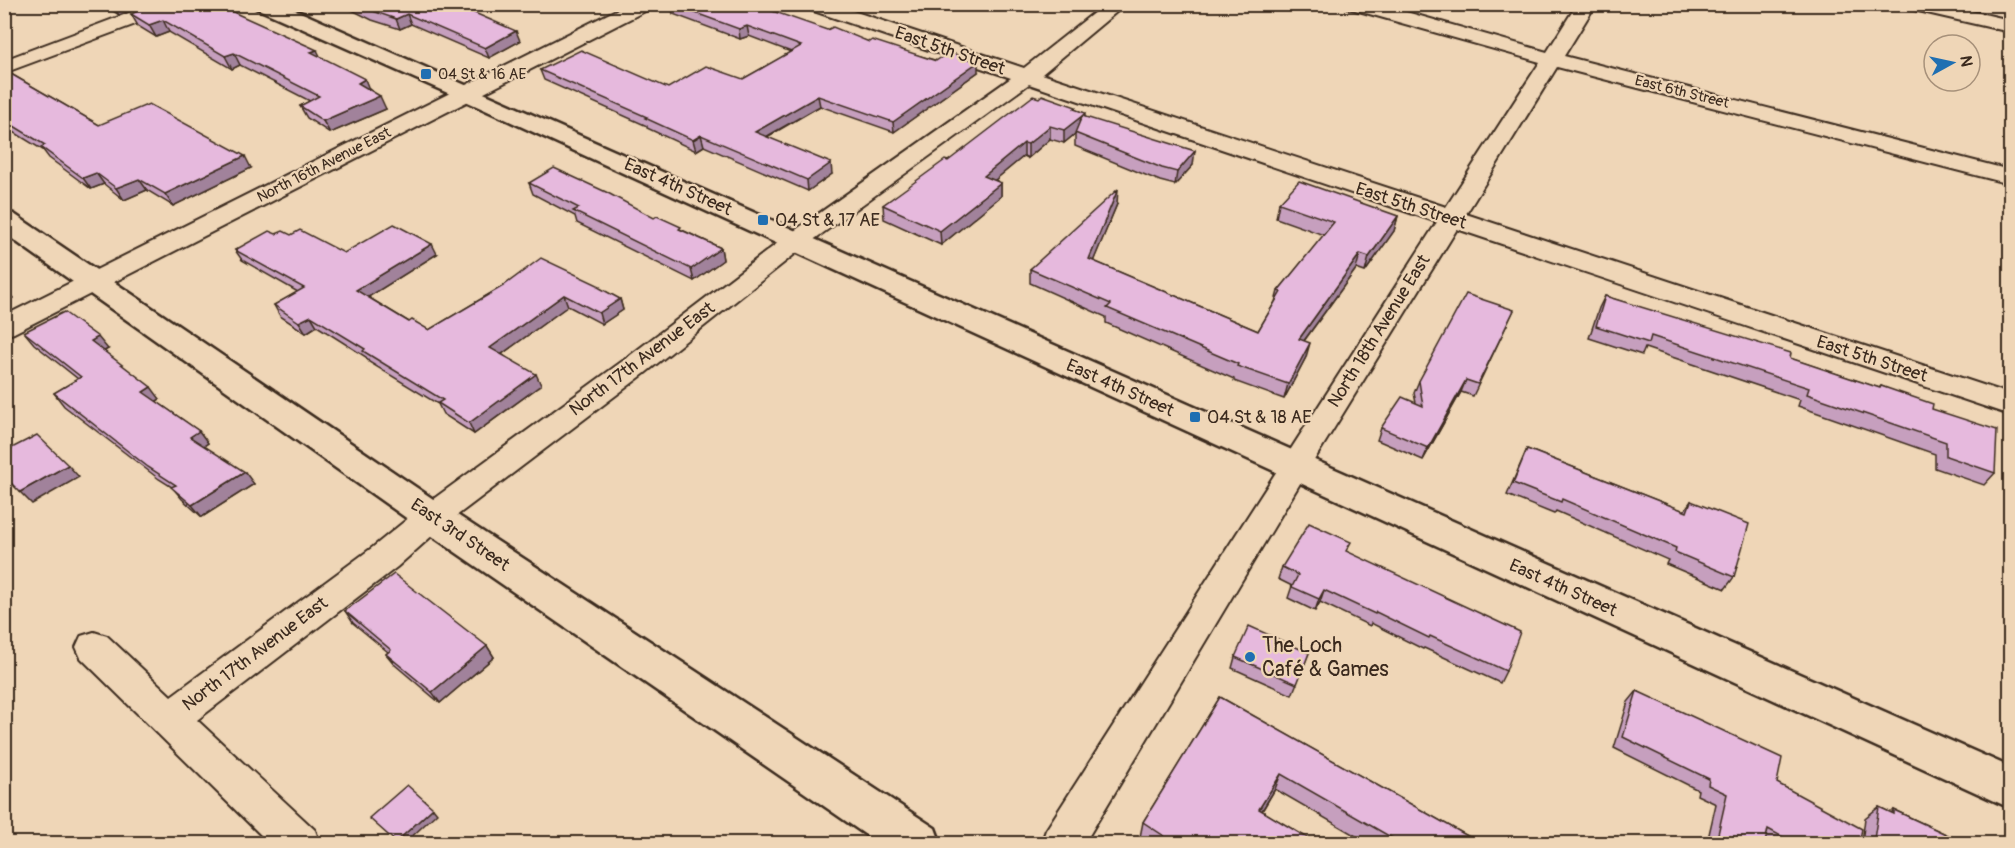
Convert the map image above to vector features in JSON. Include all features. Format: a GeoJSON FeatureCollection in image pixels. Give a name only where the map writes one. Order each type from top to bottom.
{"type":"FeatureCollection","features":[{"type":"Feature","properties":{"kind":"main road","name":"East 4th Street"},"geometry":{"type":"LineString","coordinates":[[262,4],[467,93],[2010,788]]}},
{"type":"Feature","properties":{"kind":"main road","name":"East 3rd Street"},"geometry":{"type":"LineString","coordinates":[[4,220],[432,517],[919,843]]}},
{"type":"Feature","properties":{"kind":"street"},"geometry":{"type":"LineString","coordinates":[[4,67],[172,4]]}},
{"type":"Feature","properties":{"kind":"street","name":"North 16th Avenue East"},"geometry":{"type":"LineString","coordinates":[[4,327],[644,4]]}},
{"type":"Feature","properties":{"kind":"street","name":"East 5th Street"},"geometry":{"type":"LineString","coordinates":[[812,4],[2010,405]]}},
{"type":"Feature","properties":{"kind":"street","name":"North 17th Avenue East"},"geometry":{"type":"LineString","coordinates":[[169,719],[385,557],[432,517],[634,367],[796,241],[1025,77],[1117,4]]}},
{"type":"Feature","properties":{"kind":"street","name":"East 6th Street"},"geometry":{"type":"LineString","coordinates":[[1355,4],[1554,60],[2010,177]]}},
{"type":"Feature","properties":{"kind":"street","name":"North 18th Avenue East"},"geometry":{"type":"LineString","coordinates":[[1061,843],[1294,467],[1450,219],[1554,60],[1587,4]]}},
{"type":"Feature","properties":{"kind":"street"},"geometry":{"type":"LineString","coordinates":[[1912,4],[2010,26]]}},
{"type":"Feature","properties":{"kind":"street"},"geometry":{"type":"LineString","coordinates":[[94,647],[300,843]]}},
{"type":"Feature","properties":{"kind":"building"},"geometry":{"type":"Polygon","coordinates":[[[154,4],[230,4],[224,8],[317,50],[311,52],[365,79],[358,83],[380,96],[323,121],[300,106],[319,96],[234,53],[225,56],[163,20],[149,25],[131,14],[154,4]]]}},
{"type":"Feature","properties":{"kind":"building"},"geometry":{"type":"Polygon","coordinates":[[[357,4],[454,4],[516,31],[485,48],[407,14],[396,19],[357,4]]]}},
{"type":"Feature","properties":{"kind":"building"},"geometry":{"type":"Polygon","coordinates":[[[671,4],[752,4],[827,30],[833,27],[869,42],[872,40],[936,61],[949,52],[978,62],[893,122],[818,96],[755,132],[831,163],[807,180],[701,135],[693,140],[540,70],[581,50],[668,88],[706,66],[743,79],[801,46],[747,26],[739,29],[671,4]]]}},
{"type":"Feature","properties":{"kind":"building"},"geometry":{"type":"Polygon","coordinates":[[[4,70],[99,125],[149,104],[245,156],[165,194],[139,179],[116,188],[96,173],[83,178],[41,147],[45,145],[4,120],[4,70]]]}},
{"type":"Feature","properties":{"kind":"building"},"geometry":{"type":"Polygon","coordinates":[[[1042,95],[1076,107],[1074,109],[1085,113],[1064,130],[1050,126],[1028,144],[1024,143],[984,176],[1001,183],[940,231],[883,205],[945,160],[948,161],[1033,96],[1039,98],[1042,95]]]}},
{"type":"Feature","properties":{"kind":"building"},"geometry":{"type":"Polygon","coordinates":[[[1082,116],[1195,151],[1177,172],[1162,168],[1075,133],[1082,116]]]}},
{"type":"Feature","properties":{"kind":"building"},"geometry":{"type":"Polygon","coordinates":[[[554,168],[654,218],[657,216],[721,248],[691,269],[573,211],[579,208],[529,183],[554,168]]]}},
{"type":"Feature","properties":{"kind":"building"},"geometry":{"type":"Polygon","coordinates":[[[1299,181],[1398,216],[1369,257],[1360,254],[1299,339],[1310,343],[1288,384],[1237,366],[1238,364],[1107,308],[1111,304],[1030,269],[1118,189],[1089,259],[1258,331],[1281,292],[1278,291],[1334,222],[1279,203],[1299,181]]]}},
{"type":"Feature","properties":{"kind":"building"},"geometry":{"type":"Polygon","coordinates":[[[394,224],[432,244],[356,290],[409,322],[412,320],[429,330],[503,286],[541,258],[600,286],[598,287],[620,299],[599,313],[564,295],[490,348],[536,374],[469,423],[438,403],[443,400],[311,316],[299,322],[274,305],[304,288],[235,250],[269,231],[276,234],[283,231],[291,235],[300,230],[344,253],[394,224]]]}},
{"type":"Feature","properties":{"kind":"building"},"geometry":{"type":"Polygon","coordinates":[[[1466,294],[1514,310],[1478,384],[1466,380],[1428,448],[1381,428],[1402,397],[1423,406],[1419,381],[1466,294]]]}},
{"type":"Feature","properties":{"kind":"building"},"geometry":{"type":"Polygon","coordinates":[[[1605,296],[1791,353],[1790,358],[1933,404],[1932,409],[1997,430],[1995,473],[1946,456],[1946,442],[1807,394],[1809,388],[1651,336],[1649,343],[1596,326],[1605,296]]]}},
{"type":"Feature","properties":{"kind":"building"},"geometry":{"type":"Polygon","coordinates":[[[64,312],[98,337],[91,341],[151,387],[143,392],[199,431],[190,437],[245,472],[192,505],[171,487],[176,485],[148,467],[54,393],[81,377],[24,332],[64,312]]]}},
{"type":"Feature","properties":{"kind":"building"},"geometry":{"type":"Polygon","coordinates":[[[37,435],[68,465],[20,492],[4,476],[4,452],[37,435]]]}},
{"type":"Feature","properties":{"kind":"building"},"geometry":{"type":"Polygon","coordinates":[[[1527,449],[1687,512],[1691,501],[1749,524],[1734,577],[1675,552],[1676,548],[1562,499],[1561,502],[1513,483],[1527,449]]]}},
{"type":"Feature","properties":{"kind":"building"},"geometry":{"type":"Polygon","coordinates":[[[1309,523],[1351,542],[1346,551],[1520,632],[1506,671],[1324,590],[1319,599],[1292,587],[1298,575],[1282,567],[1309,523]]]}},
{"type":"Feature","properties":{"kind":"building"},"geometry":{"type":"Polygon","coordinates":[[[394,574],[487,646],[432,692],[386,654],[391,650],[345,611],[394,574]]]}},
{"type":"Feature","properties":{"kind":"building"},"geometry":{"type":"Polygon","coordinates":[[[1249,626],[1309,653],[1297,684],[1235,657],[1249,626]]]}},
{"type":"Feature","properties":{"kind":"building"},"geometry":{"type":"Polygon","coordinates":[[[1637,691],[1782,758],[1777,783],[1862,829],[1859,843],[1794,843],[1768,829],[1765,843],[1716,843],[1727,794],[1708,785],[1709,779],[1623,737],[1637,691]]]}},
{"type":"Feature","properties":{"kind":"building"},"geometry":{"type":"Polygon","coordinates":[[[1220,697],[1480,843],[1401,843],[1281,774],[1259,809],[1316,843],[1160,843],[1164,836],[1143,822],[1220,697]]]}},
{"type":"Feature","properties":{"kind":"building"},"geometry":{"type":"Polygon","coordinates":[[[407,785],[433,808],[396,842],[369,818],[407,785]]]}},
{"type":"Feature","properties":{"kind":"building"},"geometry":{"type":"Polygon","coordinates":[[[1879,807],[1894,814],[1894,810],[1965,843],[1884,843],[1874,839],[1879,807]]]}},
{"type":"Feature","properties":{"kind":"place","name":"04 St & 16 AE"},"geometry":{"type":"Point","coordinates":[426,74]}},
{"type":"Feature","properties":{"kind":"place","name":"04 St & 17 AE"},"geometry":{"type":"Point","coordinates":[763,220]}},
{"type":"Feature","properties":{"kind":"place","name":"04 St & 18 AE"},"geometry":{"type":"Point","coordinates":[1195,417]}},
{"type":"Feature","properties":{"kind":"place","name":"The Loch Café & Games"},"geometry":{"type":"Point","coordinates":[1250,657]}}]}
